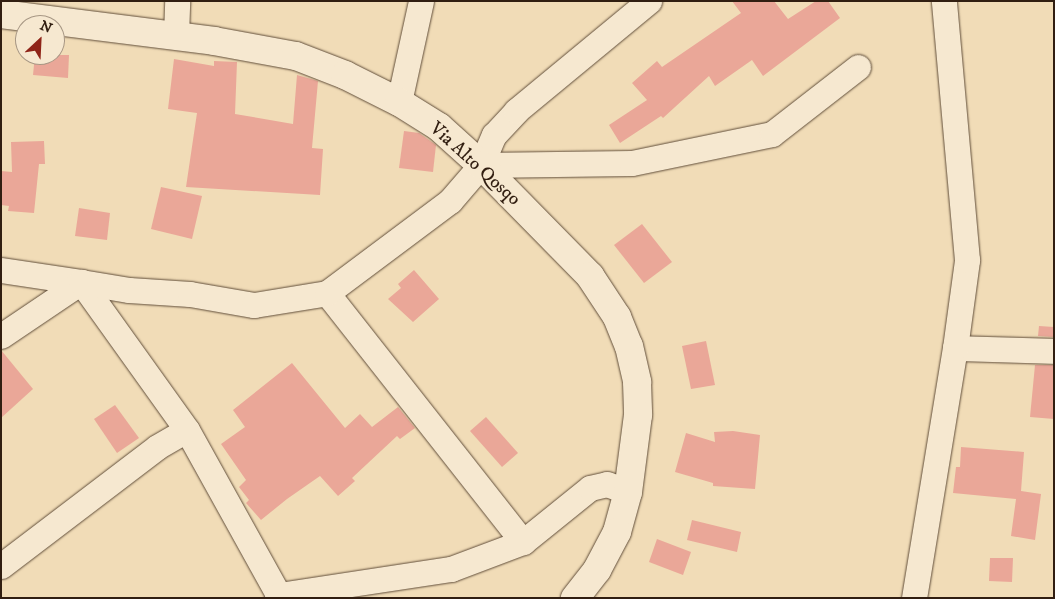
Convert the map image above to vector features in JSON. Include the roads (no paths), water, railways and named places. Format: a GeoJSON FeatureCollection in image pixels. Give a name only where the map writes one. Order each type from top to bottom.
{"type":"FeatureCollection","features":[{"type":"Feature","properties":{"kind":"street"},"geometry":{"type":"LineString","coordinates":[[176,36],[177,1]]}},
{"type":"Feature","properties":{"kind":"street"},"geometry":{"type":"LineString","coordinates":[[399,102],[421,1]]}},
{"type":"Feature","properties":{"kind":"street"},"geometry":{"type":"LineString","coordinates":[[1,270],[129,290],[190,294],[254,305],[327,293],[450,201],[481,164],[494,135],[516,111],[649,1]]}},
{"type":"Feature","properties":{"kind":"street"},"geometry":{"type":"LineString","coordinates":[[914,598],[955,348],[967,260],[944,1]]}},
{"type":"Feature","properties":{"kind":"street","name":"Via Alto Qosqo"},"geometry":{"type":"LineString","coordinates":[[1,14],[176,36],[296,56],[345,74],[399,102],[439,127],[481,164],[590,276],[617,317],[629,346],[637,382],[636,433],[628,492],[617,532],[597,570],[575,598]]}},
{"type":"Feature","properties":{"kind":"street"},"geometry":{"type":"LineString","coordinates":[[481,164],[632,163],[772,134],[858,67]]}},
{"type":"Feature","properties":{"kind":"street"},"geometry":{"type":"LineString","coordinates":[[1,336],[82,282]]}},
{"type":"Feature","properties":{"kind":"street"},"geometry":{"type":"LineString","coordinates":[[82,282],[187,430],[279,597],[452,568],[523,542],[590,488],[607,484],[628,492]]}},
{"type":"Feature","properties":{"kind":"street"},"geometry":{"type":"LineString","coordinates":[[327,293],[523,542]]}},
{"type":"Feature","properties":{"kind":"street"},"geometry":{"type":"LineString","coordinates":[[955,348],[1054,351]]}},
{"type":"Feature","properties":{"kind":"street"},"geometry":{"type":"LineString","coordinates":[[1,566],[157,447],[187,430]]}}]}
